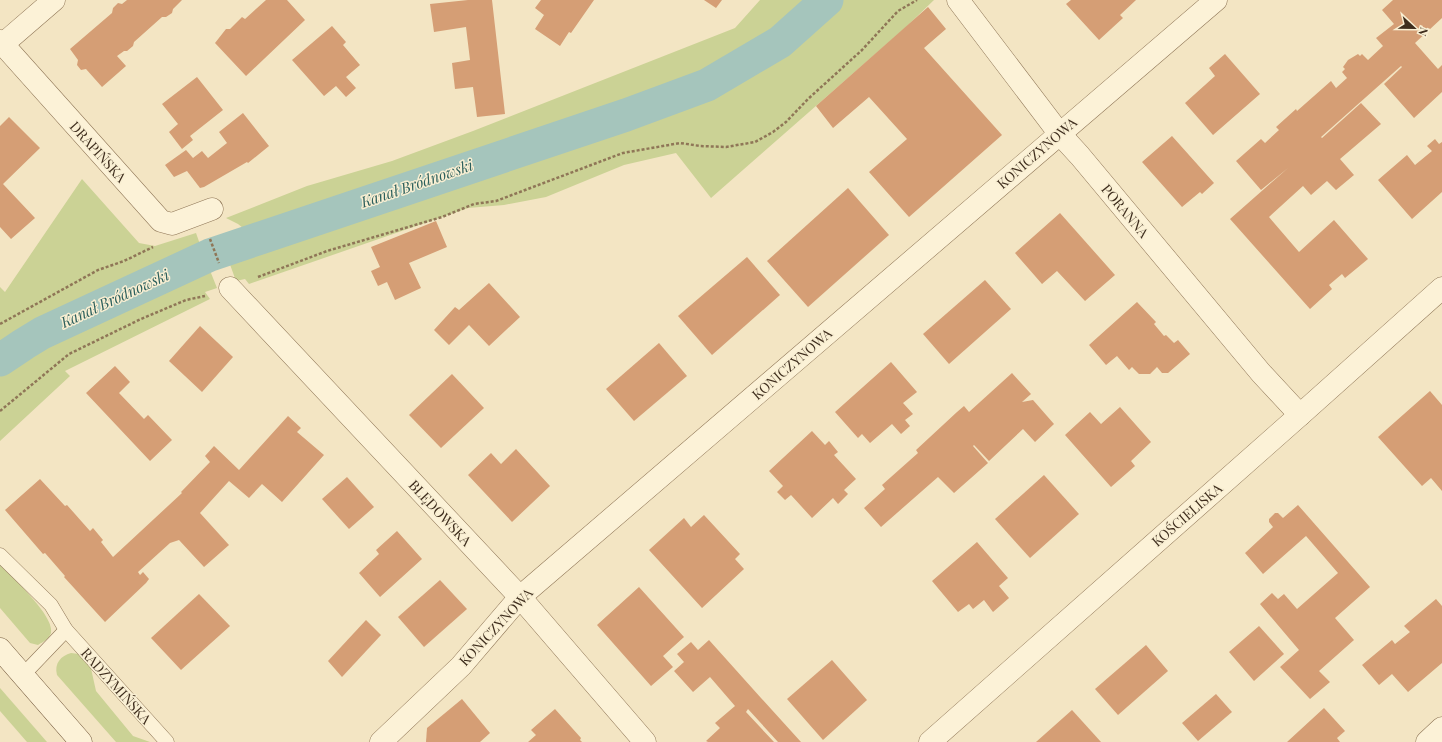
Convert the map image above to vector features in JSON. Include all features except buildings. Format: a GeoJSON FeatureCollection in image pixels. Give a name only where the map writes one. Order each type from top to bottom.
{"type":"FeatureCollection","features":[{"type":"Feature","properties":{"kind":"street"},"geometry":{"type":"LineString","coordinates":[[2,43],[54,0]]}},
{"type":"Feature","properties":{"kind":"street","name":"PORANNA"},"geometry":{"type":"LineString","coordinates":[[958,0],[1059,133],[1080,156],[1260,373],[1300,415]]}},
{"type":"Feature","properties":{"kind":"street","name":"KONICZYNOWA"},"geometry":{"type":"LineString","coordinates":[[381,742],[461,666],[520,598],[1059,133],[1216,0]]}},
{"type":"Feature","properties":{"kind":"street","name":"DRAPIŃSKA"},"geometry":{"type":"LineString","coordinates":[[2,43],[161,222],[172,224],[212,209]]}},
{"type":"Feature","properties":{"kind":"street","name":"BŁĘDOWSKA"},"geometry":{"type":"LineString","coordinates":[[230,288],[520,598],[645,742]]}},
{"type":"Feature","properties":{"kind":"street","name":"KOŚCIELISKA"},"geometry":{"type":"LineString","coordinates":[[930,742],[1442,288]]}},
{"type":"Feature","properties":{"kind":"street"},"geometry":{"type":"LineString","coordinates":[[0,649],[81,742]]}},
{"type":"Feature","properties":{"kind":"street"},"geometry":{"type":"LineString","coordinates":[[1427,742],[1442,728]]}},
{"type":"Feature","properties":{"kind":"lane","name":"RADZYMIŃSKA"},"geometry":{"type":"LineString","coordinates":[[0,555],[51,606],[66,630],[167,742]]}},
{"type":"Feature","properties":{"kind":"lane"},"geometry":{"type":"LineString","coordinates":[[22,675],[66,630]]}},
{"type":"Feature","properties":{"kind":"path"},"geometry":{"type":"LineString","coordinates":[[252,280],[326,251],[442,217],[474,204],[496,201],[623,153],[680,143],[726,148],[755,142],[773,132],[786,122],[862,50],[898,11],[917,0]]}},
{"type":"Feature","properties":{"kind":"path"},"geometry":{"type":"LineString","coordinates":[[208,236],[219,264]]}},
{"type":"Feature","properties":{"kind":"path"},"geometry":{"type":"LineString","coordinates":[[0,324],[98,270],[124,261],[154,247],[158,243]]}},
{"type":"Feature","properties":{"kind":"path"},"geometry":{"type":"LineString","coordinates":[[0,411],[69,354],[141,318],[186,300],[195,298]]}},
{"type":"Feature","properties":{"kind":"green space"},"geometry":{"type":"Polygon","coordinates":[[[760,0],[813,0],[792,20],[771,35],[708,73],[677,86],[570,124],[248,232],[238,224],[226,218],[307,186],[392,161],[473,131],[735,28],[760,0]]]}},
{"type":"Feature","properties":{"kind":"green space"},"geometry":{"type":"Polygon","coordinates":[[[843,0],[934,0],[906,27],[711,198],[676,153],[624,165],[546,197],[504,205],[468,208],[249,284],[245,279],[236,281],[228,259],[379,208],[504,169],[616,128],[665,113],[703,99],[784,51],[829,14],[843,0]]]}},
{"type":"Feature","properties":{"kind":"green space"},"geometry":{"type":"Polygon","coordinates":[[[82,179],[139,243],[155,246],[196,233],[202,250],[94,293],[20,333],[0,346],[0,287],[5,292],[82,179]]]}},
{"type":"Feature","properties":{"kind":"green space"},"geometry":{"type":"Polygon","coordinates":[[[209,268],[217,288],[205,292],[210,299],[65,371],[70,376],[0,441],[0,372],[31,351],[78,326],[209,268]]]}},
{"type":"Feature","properties":{"kind":"green space"},"geometry":{"type":"Polygon","coordinates":[[[0,565],[32,597],[46,617],[51,633],[47,639],[38,645],[30,643],[0,608],[0,565]]]}},
{"type":"Feature","properties":{"kind":"green space"},"geometry":{"type":"Polygon","coordinates":[[[71,653],[79,654],[90,664],[96,691],[133,736],[150,742],[116,742],[57,675],[57,664],[61,658],[71,653]]]}},
{"type":"Feature","properties":{"kind":"green space"},"geometry":{"type":"Polygon","coordinates":[[[0,688],[47,742],[27,742],[0,711],[0,688]]]}},
{"type":"Feature","properties":{"kind":"waterway","name":"Kanał Bródnowski"},"geometry":{"type":"LineString","coordinates":[[0,360],[42,333],[210,255],[626,115],[707,85],[780,42],[827,0]]}}]}
